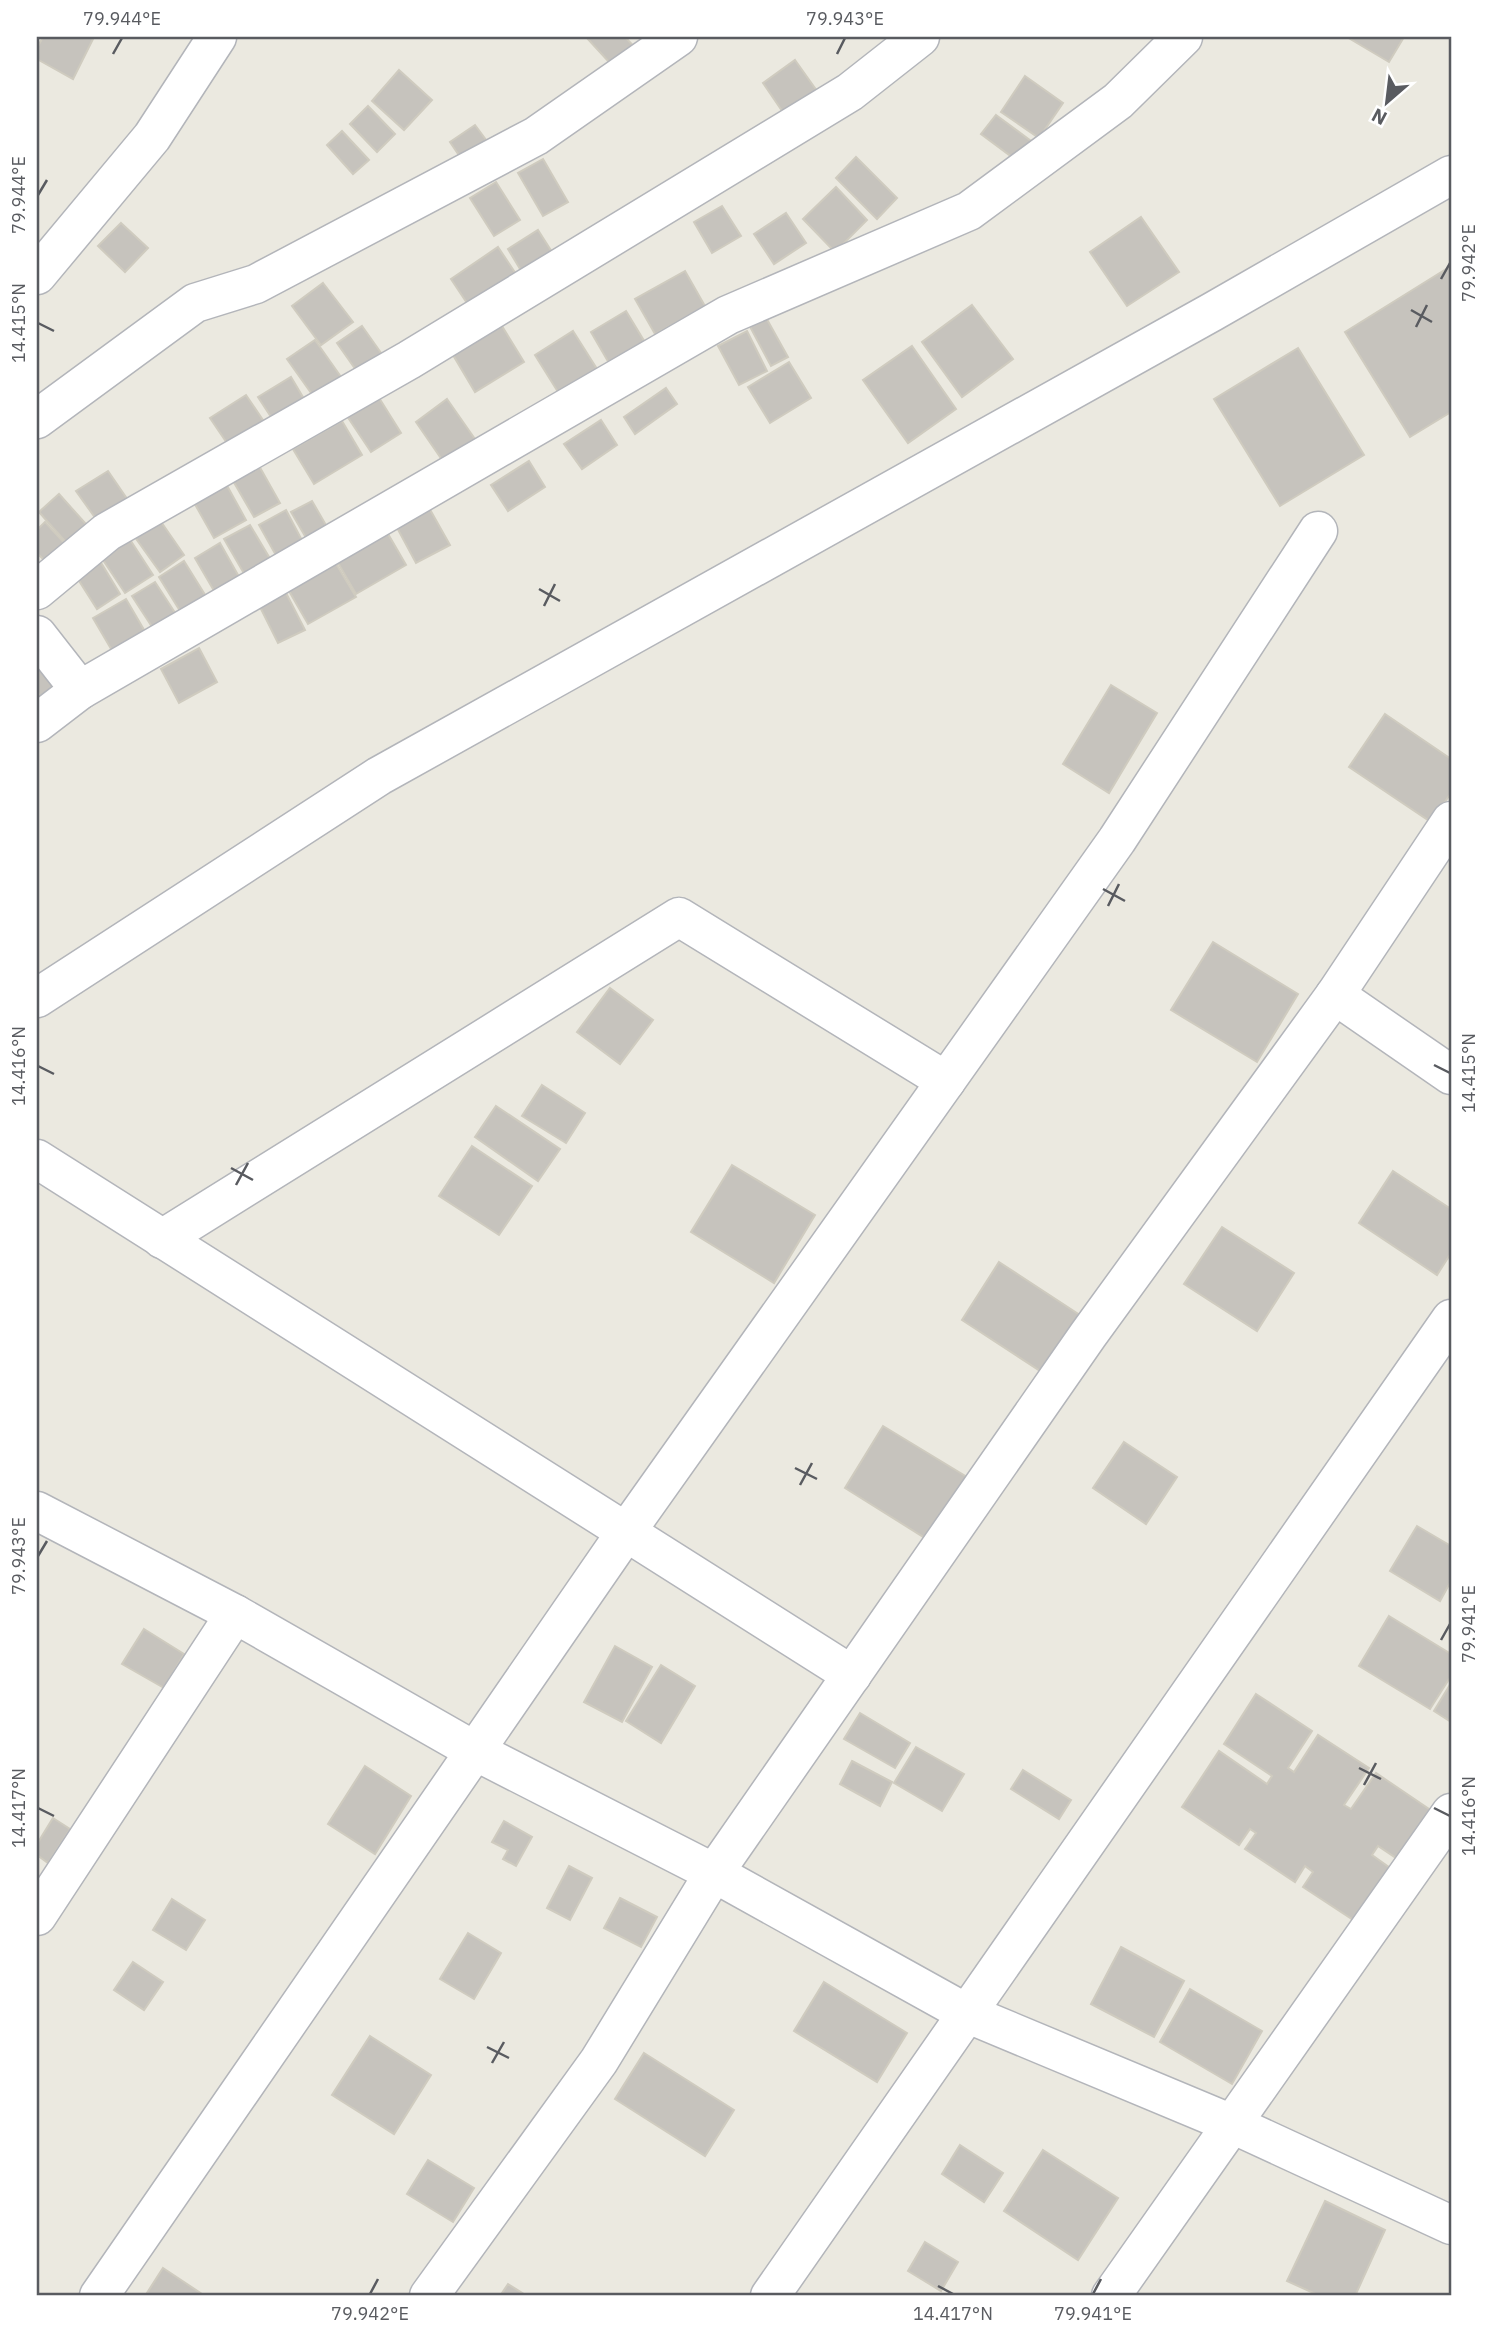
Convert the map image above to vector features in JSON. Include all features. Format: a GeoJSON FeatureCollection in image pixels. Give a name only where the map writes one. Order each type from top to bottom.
{"type":"FeatureCollection","features":[{"type":"Feature","properties":{"kind":"street"},"geometry":{"type":"LineString","coordinates":[[37,275],[152,137],[217,37]]}},
{"type":"Feature","properties":{"kind":"street"},"geometry":{"type":"LineString","coordinates":[[37,419],[195,303],[256,284],[536,136],[678,37]]}},
{"type":"Feature","properties":{"kind":"street"},"geometry":{"type":"LineString","coordinates":[[37,590],[107,532],[409,360],[850,92],[920,37]]}},
{"type":"Feature","properties":{"kind":"street"},"geometry":{"type":"LineString","coordinates":[[37,723],[80,690],[728,316],[969,211],[1118,101],[1183,37]]}},
{"type":"Feature","properties":{"kind":"street"},"geometry":{"type":"LineString","coordinates":[[37,998],[379,776],[1188,326],[1451,175]]}},
{"type":"Feature","properties":{"kind":"street"},"geometry":{"type":"LineString","coordinates":[[99,2296],[626,1532],[1117,839],[1318,531]]}},
{"type":"Feature","properties":{"kind":"street"},"geometry":{"type":"LineString","coordinates":[[37,635],[80,690]]}},
{"type":"Feature","properties":{"kind":"street"},"geometry":{"type":"LineString","coordinates":[[429,2296],[599,2061],[714,1874],[1088,1335],[1335,995],[1451,821]]}},
{"type":"Feature","properties":{"kind":"street"},"geometry":{"type":"LineString","coordinates":[[162,1238],[679,917],[946,1081]]}},
{"type":"Feature","properties":{"kind":"street"},"geometry":{"type":"LineString","coordinates":[[1335,995],[1451,1075]]}},
{"type":"Feature","properties":{"kind":"street"},"geometry":{"type":"LineString","coordinates":[[37,1159],[852,1675]]}},
{"type":"Feature","properties":{"kind":"street"},"geometry":{"type":"LineString","coordinates":[[770,2296],[1451,1319]]}},
{"type":"Feature","properties":{"kind":"street"},"geometry":{"type":"LineString","coordinates":[[37,1511],[235,1614],[475,1751],[714,1874],[966,2012],[1232,2124],[1451,2225]]}},
{"type":"Feature","properties":{"kind":"street"},"geometry":{"type":"LineString","coordinates":[[37,1916],[235,1614]]}},
{"type":"Feature","properties":{"kind":"street"},"geometry":{"type":"LineString","coordinates":[[1111,2296],[1451,1813]]}},
{"type":"Feature","properties":{"kind":"building"},"geometry":{"type":"Polygon","coordinates":[[[43,37],[94,37],[73,79],[37,59],[37,48],[43,37]]]}},
{"type":"Feature","properties":{"kind":"building"},"geometry":{"type":"Polygon","coordinates":[[[586,37],[625,37],[642,55],[621,75],[586,37]]]}},
{"type":"Feature","properties":{"kind":"building"},"geometry":{"type":"Polygon","coordinates":[[[1347,37],[1404,37],[1389,62],[1347,37]]]}},
{"type":"Feature","properties":{"kind":"building"},"geometry":{"type":"Polygon","coordinates":[[[795,60],[822,98],[789,121],[763,83],[795,60]]]}},
{"type":"Feature","properties":{"kind":"building"},"geometry":{"type":"Polygon","coordinates":[[[399,70],[432,100],[404,130],[372,101],[399,70]]]}},
{"type":"Feature","properties":{"kind":"building"},"geometry":{"type":"Polygon","coordinates":[[[1025,76],[1063,103],[1039,138],[1001,112],[1025,76]]]}},
{"type":"Feature","properties":{"kind":"building"},"geometry":{"type":"Polygon","coordinates":[[[368,106],[395,134],[377,152],[350,124],[368,106]]]}},
{"type":"Feature","properties":{"kind":"building"},"geometry":{"type":"Polygon","coordinates":[[[996,115],[1031,141],[1016,160],[981,134],[996,115]]]}},
{"type":"Feature","properties":{"kind":"building"},"geometry":{"type":"Polygon","coordinates":[[[475,125],[495,152],[469,170],[450,142],[475,125]]]}},
{"type":"Feature","properties":{"kind":"building"},"geometry":{"type":"Polygon","coordinates":[[[342,131],[369,160],[353,174],[327,145],[342,131]]]}},
{"type":"Feature","properties":{"kind":"building"},"geometry":{"type":"Polygon","coordinates":[[[856,157],[897,198],[877,219],[836,178],[856,157]]]}},
{"type":"Feature","properties":{"kind":"building"},"geometry":{"type":"Polygon","coordinates":[[[543,159],[568,202],[543,216],[518,173],[543,159]]]}},
{"type":"Feature","properties":{"kind":"building"},"geometry":{"type":"Polygon","coordinates":[[[496,182],[520,220],[494,236],[470,198],[496,182]]]}},
{"type":"Feature","properties":{"kind":"building"},"geometry":{"type":"Polygon","coordinates":[[[836,187],[867,220],[835,252],[803,219],[836,187]]]}},
{"type":"Feature","properties":{"kind":"building"},"geometry":{"type":"Polygon","coordinates":[[[722,206],[741,236],[712,253],[694,222],[722,206]]]}},
{"type":"Feature","properties":{"kind":"building"},"geometry":{"type":"Polygon","coordinates":[[[786,213],[806,243],[774,264],[754,234],[786,213]]]}},
{"type":"Feature","properties":{"kind":"building"},"geometry":{"type":"Polygon","coordinates":[[[1141,217],[1179,272],[1127,306],[1090,252],[1141,217]]]}},
{"type":"Feature","properties":{"kind":"building"},"geometry":{"type":"Polygon","coordinates":[[[121,223],[148,248],[125,272],[98,246],[121,223]]]}},
{"type":"Feature","properties":{"kind":"building"},"geometry":{"type":"Polygon","coordinates":[[[538,230],[559,263],[528,282],[508,249],[538,230]]]}},
{"type":"Feature","properties":{"kind":"building"},"geometry":{"type":"Polygon","coordinates":[[[498,247],[522,283],[475,315],[451,279],[498,247]]]}},
{"type":"Feature","properties":{"kind":"building"},"geometry":{"type":"Polygon","coordinates":[[[1451,266],[1451,412],[1410,437],[1345,332],[1451,266]]]}},
{"type":"Feature","properties":{"kind":"building"},"geometry":{"type":"Polygon","coordinates":[[[685,271],[705,306],[655,334],[635,299],[685,271]]]}},
{"type":"Feature","properties":{"kind":"building"},"geometry":{"type":"Polygon","coordinates":[[[323,283],[353,322],[321,345],[292,306],[323,283]]]}},
{"type":"Feature","properties":{"kind":"building"},"geometry":{"type":"Polygon","coordinates":[[[972,305],[1013,359],[962,397],[922,342],[972,305]]]}},
{"type":"Feature","properties":{"kind":"building"},"geometry":{"type":"Polygon","coordinates":[[[626,311],[649,349],[613,370],[591,332],[626,311]]]}},
{"type":"Feature","properties":{"kind":"building"},"geometry":{"type":"Polygon","coordinates":[[[764,314],[788,357],[771,366],[748,323],[764,314]]]}},
{"type":"Feature","properties":{"kind":"building"},"geometry":{"type":"Polygon","coordinates":[[[362,326],[386,360],[361,377],[337,343],[362,326]]]}},
{"type":"Feature","properties":{"kind":"building"},"geometry":{"type":"Polygon","coordinates":[[[502,326],[524,362],[475,392],[453,355],[502,326]]]}},
{"type":"Feature","properties":{"kind":"building"},"geometry":{"type":"Polygon","coordinates":[[[573,331],[597,369],[558,392],[535,355],[573,331]]]}},
{"type":"Feature","properties":{"kind":"building"},"geometry":{"type":"Polygon","coordinates":[[[747,331],[767,371],[739,385],[718,346],[747,331]]]}},
{"type":"Feature","properties":{"kind":"building"},"geometry":{"type":"Polygon","coordinates":[[[315,340],[346,384],[319,404],[287,359],[315,340]]]}},
{"type":"Feature","properties":{"kind":"building"},"geometry":{"type":"Polygon","coordinates":[[[912,346],[956,409],[908,443],[863,380],[912,346]]]}},
{"type":"Feature","properties":{"kind":"building"},"geometry":{"type":"Polygon","coordinates":[[[1298,348],[1364,455],[1280,506],[1214,399],[1298,348]]]}},
{"type":"Feature","properties":{"kind":"building"},"geometry":{"type":"Polygon","coordinates":[[[789,362],[811,398],[770,423],[748,387],[789,362]]]}},
{"type":"Feature","properties":{"kind":"building"},"geometry":{"type":"Polygon","coordinates":[[[291,377],[307,404],[275,423],[258,397],[291,377]]]}},
{"type":"Feature","properties":{"kind":"building"},"geometry":{"type":"Polygon","coordinates":[[[666,388],[677,404],[635,434],[624,417],[666,388]]]}},
{"type":"Feature","properties":{"kind":"building"},"geometry":{"type":"Polygon","coordinates":[[[376,393],[401,433],[371,452],[345,413],[376,393]]]}},
{"type":"Feature","properties":{"kind":"building"},"geometry":{"type":"Polygon","coordinates":[[[246,395],[269,429],[233,452],[210,418],[246,395]]]}},
{"type":"Feature","properties":{"kind":"building"},"geometry":{"type":"Polygon","coordinates":[[[447,399],[477,442],[445,464],[416,422],[447,399]]]}},
{"type":"Feature","properties":{"kind":"building"},"geometry":{"type":"Polygon","coordinates":[[[601,420],[617,445],[582,469],[564,444],[601,420]]]}},
{"type":"Feature","properties":{"kind":"building"},"geometry":{"type":"Polygon","coordinates":[[[342,421],[362,455],[314,484],[293,449],[342,421]]]}},
{"type":"Feature","properties":{"kind":"building"},"geometry":{"type":"Polygon","coordinates":[[[529,461],[545,487],[508,511],[491,485],[529,461]]]}},
{"type":"Feature","properties":{"kind":"building"},"geometry":{"type":"Polygon","coordinates":[[[258,464],[280,503],[254,517],[232,479],[258,464]]]}},
{"type":"Feature","properties":{"kind":"building"},"geometry":{"type":"Polygon","coordinates":[[[108,471],[132,506],[101,526],[76,491],[108,471]]]}},
{"type":"Feature","properties":{"kind":"building"},"geometry":{"type":"Polygon","coordinates":[[[225,482],[246,520],[214,538],[192,499],[225,482]]]}},
{"type":"Feature","properties":{"kind":"building"},"geometry":{"type":"Polygon","coordinates":[[[59,494],[93,532],[72,549],[39,512],[59,494]]]}},
{"type":"Feature","properties":{"kind":"building"},"geometry":{"type":"Polygon","coordinates":[[[312,501],[330,532],[309,543],[291,512],[312,501]]]}},
{"type":"Feature","properties":{"kind":"building"},"geometry":{"type":"Polygon","coordinates":[[[428,506],[450,545],[416,563],[395,524],[428,506]]]}},
{"type":"Feature","properties":{"kind":"building"},"geometry":{"type":"Polygon","coordinates":[[[286,510],[304,544],[278,559],[259,525],[286,510]]]}},
{"type":"Feature","properties":{"kind":"building"},"geometry":{"type":"Polygon","coordinates":[[[157,516],[184,555],[160,572],[132,533],[157,516]]]}},
{"type":"Feature","properties":{"kind":"building"},"geometry":{"type":"Polygon","coordinates":[[[45,522],[69,548],[49,565],[37,553],[37,530],[45,522]]]}},
{"type":"Feature","properties":{"kind":"building"},"geometry":{"type":"Polygon","coordinates":[[[250,525],[272,562],[246,577],[224,539],[250,525]]]}},
{"type":"Feature","properties":{"kind":"building"},"geometry":{"type":"Polygon","coordinates":[[[384,527],[406,565],[356,594],[334,556],[384,527]]]}},
{"type":"Feature","properties":{"kind":"building"},"geometry":{"type":"Polygon","coordinates":[[[127,535],[153,575],[125,593],[99,554],[127,535]]]}},
{"type":"Feature","properties":{"kind":"building"},"geometry":{"type":"Polygon","coordinates":[[[220,543],[242,582],[217,596],[195,558],[220,543]]]}},
{"type":"Feature","properties":{"kind":"building"},"geometry":{"type":"Polygon","coordinates":[[[332,557],[356,597],[308,624],[285,584],[332,557]]]}},
{"type":"Feature","properties":{"kind":"building"},"geometry":{"type":"Polygon","coordinates":[[[100,561],[120,594],[97,609],[76,576],[100,561]]]}},
{"type":"Feature","properties":{"kind":"building"},"geometry":{"type":"Polygon","coordinates":[[[184,561],[207,598],[182,614],[159,577],[184,561]]]}},
{"type":"Feature","properties":{"kind":"building"},"geometry":{"type":"Polygon","coordinates":[[[155,582],[179,619],[156,633],[132,596],[155,582]]]}},
{"type":"Feature","properties":{"kind":"building"},"geometry":{"type":"Polygon","coordinates":[[[284,589],[305,630],[278,643],[257,601],[284,589]]]}},
{"type":"Feature","properties":{"kind":"building"},"geometry":{"type":"Polygon","coordinates":[[[126,599],[147,635],[114,654],[93,618],[126,599]]]}},
{"type":"Feature","properties":{"kind":"building"},"geometry":{"type":"Polygon","coordinates":[[[199,648],[217,682],[179,703],[161,669],[199,648]]]}},
{"type":"Feature","properties":{"kind":"building"},"geometry":{"type":"Polygon","coordinates":[[[37,660],[67,686],[44,702],[37,691],[37,660]]]}},
{"type":"Feature","properties":{"kind":"building"},"geometry":{"type":"Polygon","coordinates":[[[1111,685],[1157,713],[1109,793],[1063,764],[1111,685]]]}},
{"type":"Feature","properties":{"kind":"building"},"geometry":{"type":"Polygon","coordinates":[[[1385,714],[1451,759],[1451,793],[1431,822],[1349,767],[1385,714]]]}},
{"type":"Feature","properties":{"kind":"building"},"geometry":{"type":"Polygon","coordinates":[[[1213,942],[1298,994],[1257,1062],[1171,1010],[1213,942]]]}},
{"type":"Feature","properties":{"kind":"building"},"geometry":{"type":"Polygon","coordinates":[[[610,988],[653,1020],[620,1064],[577,1032],[610,988]]]}},
{"type":"Feature","properties":{"kind":"building"},"geometry":{"type":"Polygon","coordinates":[[[542,1085],[585,1113],[566,1143],[522,1116],[542,1085]]]}},
{"type":"Feature","properties":{"kind":"building"},"geometry":{"type":"Polygon","coordinates":[[[496,1106],[560,1149],[538,1181],[475,1137],[496,1106]]]}},
{"type":"Feature","properties":{"kind":"building"},"geometry":{"type":"Polygon","coordinates":[[[472,1146],[532,1186],[499,1235],[439,1196],[472,1146]]]}},
{"type":"Feature","properties":{"kind":"building"},"geometry":{"type":"Polygon","coordinates":[[[732,1165],[815,1215],[774,1283],[691,1232],[732,1165]]]}},
{"type":"Feature","properties":{"kind":"building"},"geometry":{"type":"Polygon","coordinates":[[[1393,1171],[1451,1209],[1451,1253],[1437,1275],[1359,1223],[1393,1171]]]}},
{"type":"Feature","properties":{"kind":"building"},"geometry":{"type":"Polygon","coordinates":[[[1222,1227],[1294,1273],[1257,1331],[1184,1284],[1222,1227]]]}},
{"type":"Feature","properties":{"kind":"building"},"geometry":{"type":"Polygon","coordinates":[[[999,1262],[1089,1321],[1051,1378],[962,1320],[999,1262]]]}},
{"type":"Feature","properties":{"kind":"building"},"geometry":{"type":"Polygon","coordinates":[[[883,1426],[972,1480],[933,1543],[845,1488],[883,1426]]]}},
{"type":"Feature","properties":{"kind":"building"},"geometry":{"type":"Polygon","coordinates":[[[1124,1442],[1177,1477],[1146,1524],[1093,1488],[1124,1442]]]}},
{"type":"Feature","properties":{"kind":"building"},"geometry":{"type":"Polygon","coordinates":[[[1417,1526],[1451,1546],[1451,1581],[1440,1601],[1390,1571],[1417,1526]]]}},
{"type":"Feature","properties":{"kind":"building"},"geometry":{"type":"Polygon","coordinates":[[[1389,1616],[1451,1654],[1451,1676],[1430,1709],[1359,1666],[1389,1616]]]}},
{"type":"Feature","properties":{"kind":"building"},"geometry":{"type":"Polygon","coordinates":[[[144,1629],[184,1654],[164,1688],[122,1664],[144,1629]]]}},
{"type":"Feature","properties":{"kind":"building"},"geometry":{"type":"Polygon","coordinates":[[[615,1646],[652,1667],[622,1722],[584,1702],[615,1646]]]}},
{"type":"Feature","properties":{"kind":"building"},"geometry":{"type":"Polygon","coordinates":[[[661,1665],[695,1686],[661,1743],[626,1721],[661,1665]]]}},
{"type":"Feature","properties":{"kind":"building"},"geometry":{"type":"Polygon","coordinates":[[[1451,1683],[1451,1722],[1434,1711],[1451,1683]]]}},
{"type":"Feature","properties":{"kind":"building"},"geometry":{"type":"Polygon","coordinates":[[[1256,1694],[1312,1731],[1288,1768],[1294,1772],[1318,1735],[1369,1768],[1344,1805],[1351,1809],[1376,1773],[1432,1811],[1399,1860],[1378,1846],[1372,1855],[1393,1870],[1358,1923],[1303,1887],[1313,1872],[1305,1866],[1295,1882],[1245,1849],[1256,1833],[1250,1829],[1239,1845],[1182,1807],[1219,1751],[1267,1784],[1272,1776],[1224,1744],[1256,1694]]]}},
{"type":"Feature","properties":{"kind":"building"},"geometry":{"type":"Polygon","coordinates":[[[860,1713],[910,1743],[895,1768],[844,1739],[860,1713]]]}},
{"type":"Feature","properties":{"kind":"building"},"geometry":{"type":"Polygon","coordinates":[[[916,1747],[964,1774],[942,1811],[894,1783],[916,1747]]]}},
{"type":"Feature","properties":{"kind":"building"},"geometry":{"type":"Polygon","coordinates":[[[852,1761],[892,1782],[880,1806],[840,1784],[852,1761]]]}},
{"type":"Feature","properties":{"kind":"building"},"geometry":{"type":"Polygon","coordinates":[[[365,1766],[411,1796],[375,1854],[328,1824],[365,1766]]]}},
{"type":"Feature","properties":{"kind":"building"},"geometry":{"type":"Polygon","coordinates":[[[1023,1770],[1071,1800],[1059,1819],[1011,1789],[1023,1770]]]}},
{"type":"Feature","properties":{"kind":"building"},"geometry":{"type":"Polygon","coordinates":[[[53,1818],[70,1829],[48,1863],[37,1855],[37,1844],[53,1818]]]}},
{"type":"Feature","properties":{"kind":"building"},"geometry":{"type":"Polygon","coordinates":[[[504,1821],[532,1837],[516,1866],[503,1859],[508,1850],[492,1842],[504,1821]]]}},
{"type":"Feature","properties":{"kind":"building"},"geometry":{"type":"Polygon","coordinates":[[[569,1866],[592,1878],[570,1920],[547,1908],[569,1866]]]}},
{"type":"Feature","properties":{"kind":"building"},"geometry":{"type":"Polygon","coordinates":[[[620,1898],[657,1917],[641,1947],[604,1928],[620,1898]]]}},
{"type":"Feature","properties":{"kind":"building"},"geometry":{"type":"Polygon","coordinates":[[[172,1899],[205,1920],[186,1950],[153,1930],[172,1899]]]}},
{"type":"Feature","properties":{"kind":"building"},"geometry":{"type":"Polygon","coordinates":[[[468,1933],[501,1953],[474,1999],[440,1979],[468,1933]]]}},
{"type":"Feature","properties":{"kind":"building"},"geometry":{"type":"Polygon","coordinates":[[[1121,1947],[1184,1981],[1154,2037],[1091,2004],[1121,1947]]]}},
{"type":"Feature","properties":{"kind":"building"},"geometry":{"type":"Polygon","coordinates":[[[133,1962],[163,1982],[144,2010],[114,1990],[133,1962]]]}},
{"type":"Feature","properties":{"kind":"building"},"geometry":{"type":"Polygon","coordinates":[[[824,1982],[907,2033],[877,2082],[794,2031],[824,1982]]]}},
{"type":"Feature","properties":{"kind":"building"},"geometry":{"type":"Polygon","coordinates":[[[1190,1989],[1262,2031],[1232,2084],[1160,2042],[1190,1989]]]}},
{"type":"Feature","properties":{"kind":"building"},"geometry":{"type":"Polygon","coordinates":[[[370,2036],[431,2075],[394,2134],[332,2095],[370,2036]]]}},
{"type":"Feature","properties":{"kind":"building"},"geometry":{"type":"Polygon","coordinates":[[[644,2053],[734,2110],[705,2156],[615,2099],[644,2053]]]}},
{"type":"Feature","properties":{"kind":"building"},"geometry":{"type":"Polygon","coordinates":[[[960,2145],[1003,2173],[984,2202],[942,2174],[960,2145]]]}},
{"type":"Feature","properties":{"kind":"building"},"geometry":{"type":"Polygon","coordinates":[[[1043,2150],[1118,2198],[1078,2260],[1004,2211],[1043,2150]]]}},
{"type":"Feature","properties":{"kind":"building"},"geometry":{"type":"Polygon","coordinates":[[[428,2160],[474,2188],[453,2222],[407,2194],[428,2160]]]}},
{"type":"Feature","properties":{"kind":"building"},"geometry":{"type":"Polygon","coordinates":[[[1325,2201],[1385,2230],[1355,2296],[1320,2296],[1287,2281],[1325,2201]]]}},
{"type":"Feature","properties":{"kind":"building"},"geometry":{"type":"Polygon","coordinates":[[[925,2242],[958,2262],[941,2291],[908,2271],[925,2242]]]}},
{"type":"Feature","properties":{"kind":"building"},"geometry":{"type":"Polygon","coordinates":[[[163,2268],[205,2296],[145,2296],[163,2268]]]}},
{"type":"Feature","properties":{"kind":"building"},"geometry":{"type":"Polygon","coordinates":[[[508,2284],[527,2296],[500,2296],[508,2284]]]}}]}
